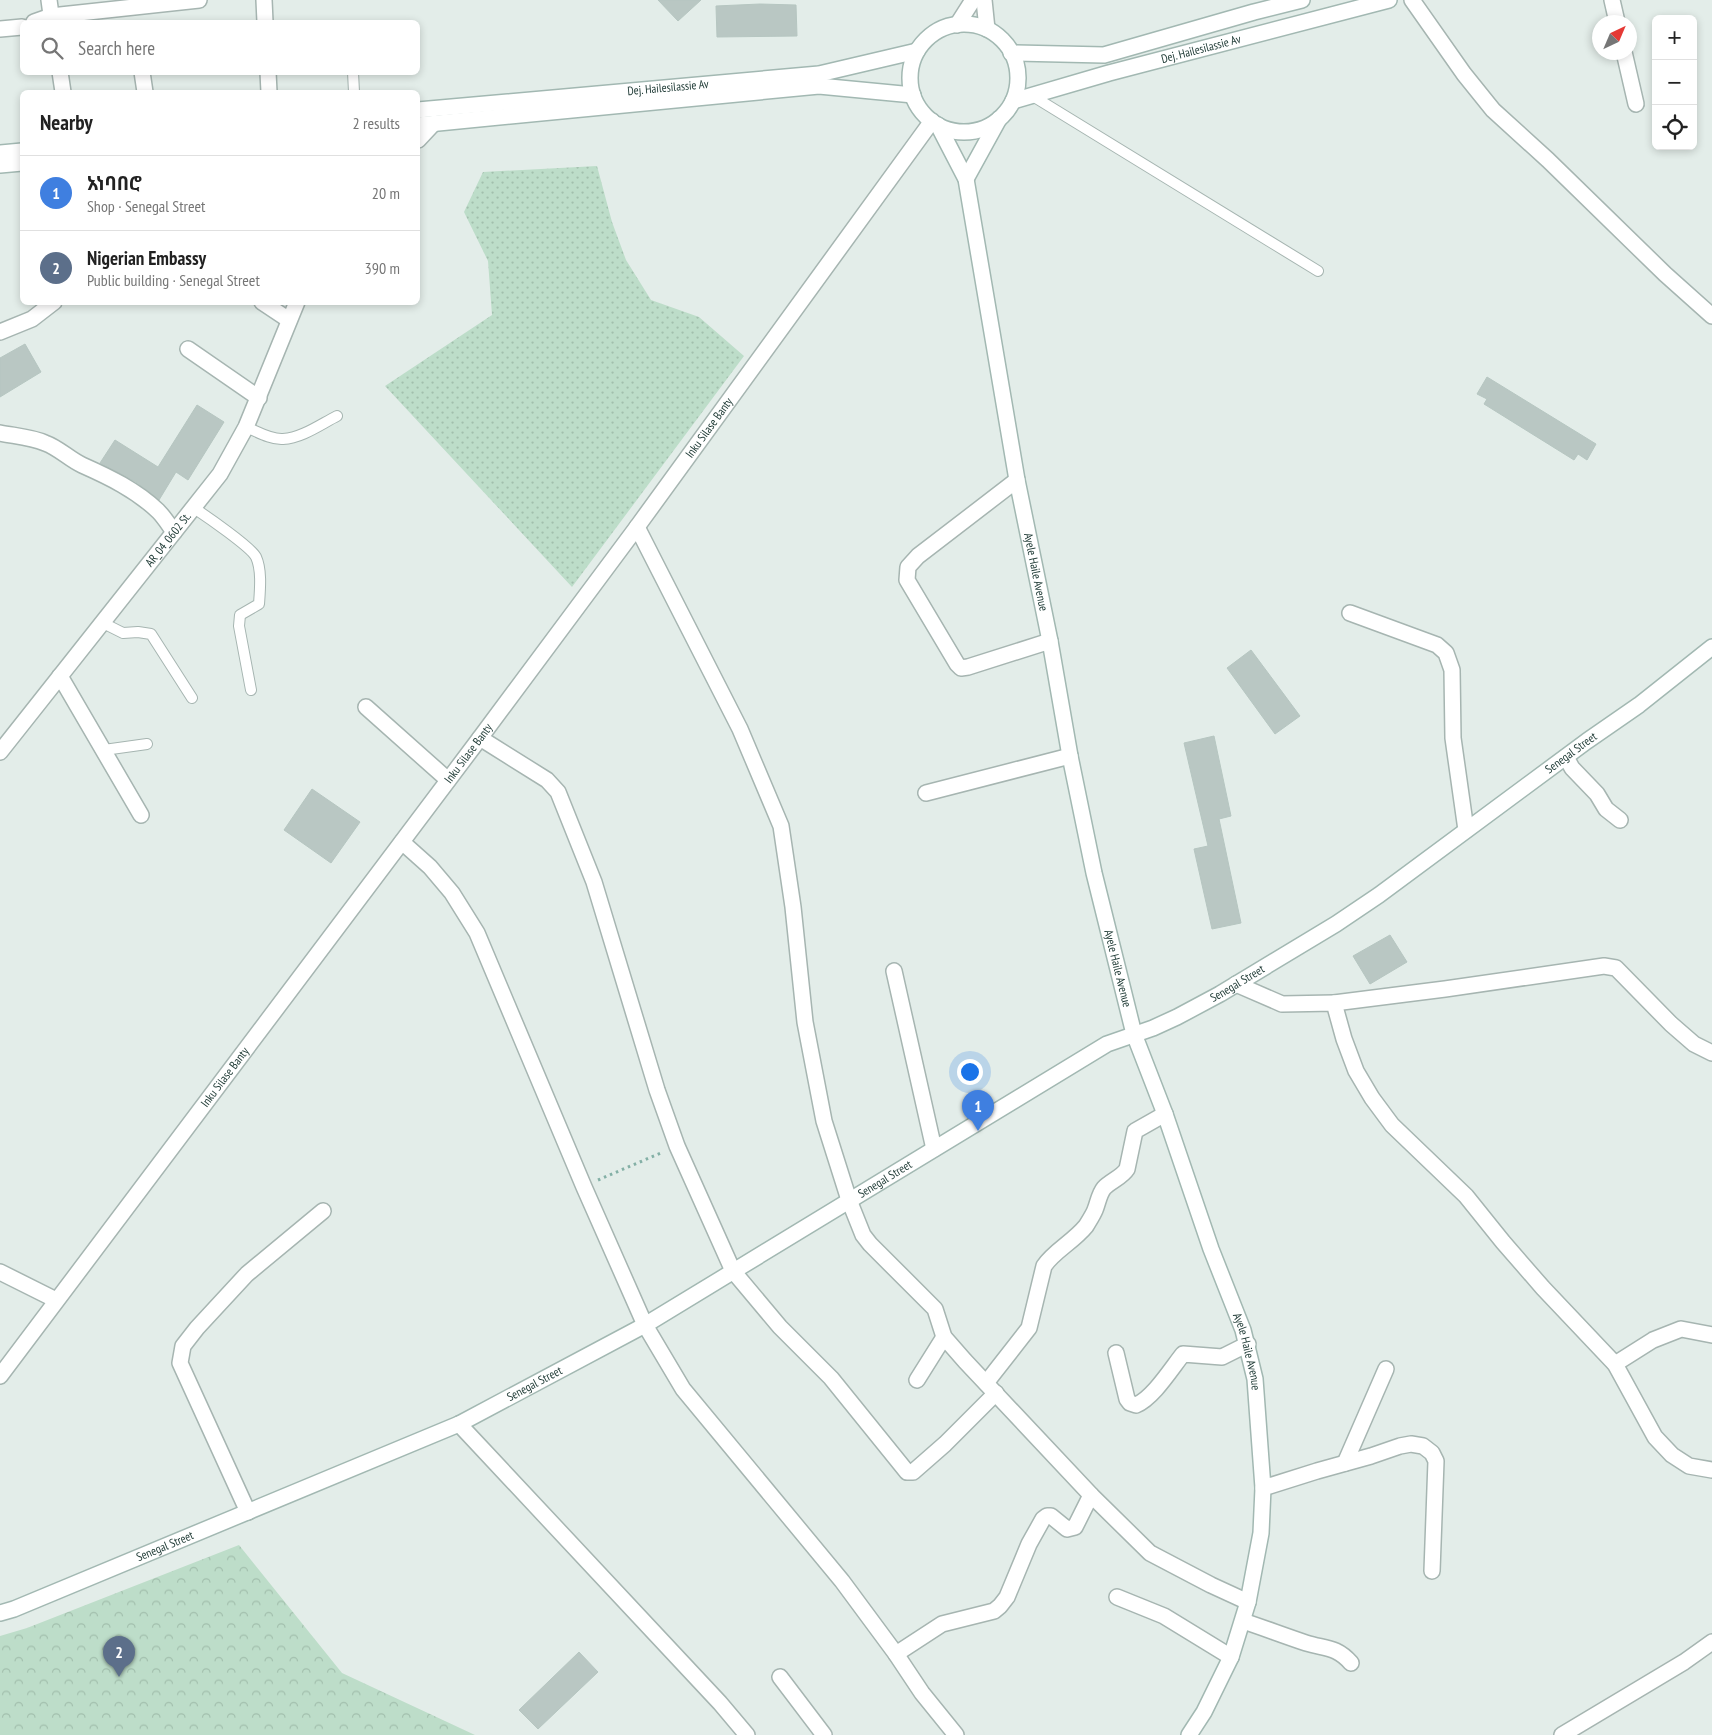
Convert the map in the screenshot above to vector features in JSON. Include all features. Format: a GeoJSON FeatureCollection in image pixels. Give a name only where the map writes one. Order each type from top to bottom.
{"type":"FeatureCollection","features":[{"type":"Feature","properties":{"kind":"street"},"geometry":{"type":"LineString","coordinates":[[49,0],[51,19],[199,0]]}},
{"type":"Feature","properties":{"kind":"street"},"geometry":{"type":"LineString","coordinates":[[264,0],[265,20]]}},
{"type":"Feature","properties":{"kind":"street"},"geometry":{"type":"LineString","coordinates":[[957,25],[973,0]]}},
{"type":"Feature","properties":{"kind":"street"},"geometry":{"type":"LineString","coordinates":[[984,0],[987,30]]}},
{"type":"Feature","properties":{"kind":"street","name":"Dej. Hailesilassie Av"},"geometry":{"type":"LineString","coordinates":[[1011,53],[1104,55],[1252,6],[1302,0]]}},
{"type":"Feature","properties":{"kind":"street","name":"Dej. Hailesilassie Av"},"geometry":{"type":"LineString","coordinates":[[1012,101],[1109,73],[1389,0]]}},
{"type":"Feature","properties":{"kind":"street"},"geometry":{"type":"LineString","coordinates":[[1412,0],[1464,74],[1493,110],[1712,316]]}},
{"type":"Feature","properties":{"kind":"street"},"geometry":{"type":"LineString","coordinates":[[1612,0],[1615,15]]}},
{"type":"Feature","properties":{"kind":"street"},"geometry":{"type":"LineString","coordinates":[[972,25],[987,30],[1005,43],[1016,64],[1018,75],[1016,90],[1007,111],[999,119],[986,127],[970,132],[952,130],[933,123],[921,110],[913,95],[910,73],[917,52],[932,34],[946,27],[972,25]]}},
{"type":"Feature","properties":{"kind":"street"},"geometry":{"type":"LineString","coordinates":[[0,29],[20,27]]}},
{"type":"Feature","properties":{"kind":"street","name":"Dej. Hailesilassie Av"},"geometry":{"type":"LineString","coordinates":[[420,110],[819,74],[917,52]]}},
{"type":"Feature","properties":{"kind":"street"},"geometry":{"type":"LineString","coordinates":[[1626,60],[1636,104]]}},
{"type":"Feature","properties":{"kind":"street"},"geometry":{"type":"LineString","coordinates":[[60,75],[63,90]]}},
{"type":"Feature","properties":{"kind":"street"},"geometry":{"type":"LineString","coordinates":[[142,75],[145,90]]}},
{"type":"Feature","properties":{"kind":"street"},"geometry":{"type":"LineString","coordinates":[[268,75],[269,90]]}},
{"type":"Feature","properties":{"kind":"street","name":"Dej. Hailesilassie Av"},"geometry":{"type":"LineString","coordinates":[[425,124],[819,86],[913,95]]}},
{"type":"Feature","properties":{"kind":"street"},"geometry":{"type":"LineString","coordinates":[[966,179],[999,119]]}},
{"type":"Feature","properties":{"kind":"street","name":"Ayele Haile Avenue"},"geometry":{"type":"LineString","coordinates":[[933,123],[966,179],[1017,480],[1050,641],[1070,756],[1094,873],[1134,1034],[1165,1114],[1211,1249],[1248,1344],[1255,1379],[1263,1488],[1261,1534],[1248,1602],[1231,1657],[1204,1712],[1189,1735]]}},
{"type":"Feature","properties":{"kind":"street","name":"Inku Silase Banty"},"geometry":{"type":"LineString","coordinates":[[0,1376],[480,738],[933,123]]}},
{"type":"Feature","properties":{"kind":"street"},"geometry":{"type":"LineString","coordinates":[[0,153],[20,151]]}},
{"type":"Feature","properties":{"kind":"street"},"geometry":{"type":"LineString","coordinates":[[0,165],[20,163]]}},
{"type":"Feature","properties":{"kind":"street"},"geometry":{"type":"LineString","coordinates":[[0,332],[32,319],[50,305]]}},
{"type":"Feature","properties":{"kind":"street"},"geometry":{"type":"LineString","coordinates":[[266,305],[289,320]]}},
{"type":"Feature","properties":{"kind":"street","name":"AR_04_0602 St."},"geometry":{"type":"LineString","coordinates":[[0,752],[220,474],[246,427],[296,305]]}},
{"type":"Feature","properties":{"kind":"street"},"geometry":{"type":"LineString","coordinates":[[188,349],[259,398]]}},
{"type":"Feature","properties":{"kind":"street"},"geometry":{"type":"LineString","coordinates":[[0,433],[44,442],[65,453],[80,464],[121,484],[159,512],[174,532]]}},
{"type":"Feature","properties":{"kind":"street"},"geometry":{"type":"LineString","coordinates":[[1017,480],[918,556],[908,567],[907,580],[961,668],[1050,641]]}},
{"type":"Feature","properties":{"kind":"street"},"geometry":{"type":"LineString","coordinates":[[637,527],[740,729],[781,826],[793,907],[806,1022],[824,1121],[849,1200],[863,1235],[935,1309],[944,1336],[991,1388],[1091,1495],[1157,1558],[1248,1602]]}},
{"type":"Feature","properties":{"kind":"street"},"geometry":{"type":"LineString","coordinates":[[1350,613],[1437,645],[1446,653],[1452,670],[1454,738],[1466,830]]}},
{"type":"Feature","properties":{"kind":"street","name":"Senegal Street"},"geometry":{"type":"LineString","coordinates":[[0,1613],[14,1609],[459,1424],[645,1324],[1107,1044],[1153,1028],[1177,1017],[1236,984],[1350,914],[1379,895],[1587,741],[1640,705],[1712,647]]}},
{"type":"Feature","properties":{"kind":"street"},"geometry":{"type":"LineString","coordinates":[[60,676],[141,814]]}},
{"type":"Feature","properties":{"kind":"street"},"geometry":{"type":"LineString","coordinates":[[366,707],[448,780]]}},
{"type":"Feature","properties":{"kind":"street"},"geometry":{"type":"LineString","coordinates":[[480,738],[548,780],[558,792],[594,882],[657,1090],[678,1146],[732,1271],[780,1327],[831,1378],[907,1472],[913,1472],[945,1444],[991,1388],[1030,1328],[1044,1266],[1049,1259],[1077,1236],[1087,1225],[1103,1190],[1127,1169],[1135,1131],[1165,1114]]}},
{"type":"Feature","properties":{"kind":"street"},"geometry":{"type":"LineString","coordinates":[[926,793],[1070,756]]}},
{"type":"Feature","properties":{"kind":"street"},"geometry":{"type":"LineString","coordinates":[[1566,757],[1572,768],[1597,794],[1606,809],[1620,820]]}},
{"type":"Feature","properties":{"kind":"street"},"geometry":{"type":"LineString","coordinates":[[402,842],[430,867],[452,893],[477,933],[584,1187],[645,1324],[683,1389],[842,1581],[896,1654],[922,1693],[956,1735]]}},
{"type":"Feature","properties":{"kind":"street"},"geometry":{"type":"LineString","coordinates":[[1236,984],[1282,1004],[1334,1003],[1604,966],[1616,968],[1671,1024],[1694,1044],[1712,1053]]}},
{"type":"Feature","properties":{"kind":"street"},"geometry":{"type":"LineString","coordinates":[[894,971],[934,1149]]}},
{"type":"Feature","properties":{"kind":"street"},"geometry":{"type":"LineString","coordinates":[[1334,1003],[1356,1072],[1392,1126],[1466,1196],[1502,1242],[1615,1364],[1655,1437],[1672,1455],[1689,1466],[1712,1470]]}},
{"type":"Feature","properties":{"kind":"street"},"geometry":{"type":"LineString","coordinates":[[248,1512],[180,1363],[183,1346],[197,1328],[248,1274],[323,1211]]}},
{"type":"Feature","properties":{"kind":"street"},"geometry":{"type":"LineString","coordinates":[[0,1272],[56,1300]]}},
{"type":"Feature","properties":{"kind":"street"},"geometry":{"type":"LineString","coordinates":[[1615,1364],[1654,1340],[1681,1329],[1712,1335]]}},
{"type":"Feature","properties":{"kind":"street"},"geometry":{"type":"LineString","coordinates":[[917,1380],[944,1336]]}},
{"type":"Feature","properties":{"kind":"street"},"geometry":{"type":"LineString","coordinates":[[1116,1353],[1127,1399],[1130,1403],[1136,1405],[1152,1392],[1183,1354],[1222,1357],[1248,1344]]}},
{"type":"Feature","properties":{"kind":"street"},"geometry":{"type":"LineString","coordinates":[[1345,1463],[1386,1370]]}},
{"type":"Feature","properties":{"kind":"street"},"geometry":{"type":"LineString","coordinates":[[459,1424],[720,1703],[747,1735]]}},
{"type":"Feature","properties":{"kind":"street"},"geometry":{"type":"LineString","coordinates":[[1263,1488],[1400,1446],[1411,1444],[1423,1446],[1432,1453],[1436,1461],[1432,1571]]}},
{"type":"Feature","properties":{"kind":"street"},"geometry":{"type":"LineString","coordinates":[[896,1654],[942,1624],[994,1611],[1006,1597],[1029,1544],[1044,1519],[1047,1516],[1051,1516],[1067,1529],[1075,1527],[1091,1495]]}},
{"type":"Feature","properties":{"kind":"street"},"geometry":{"type":"LineString","coordinates":[[1116,1597],[1164,1616],[1231,1657]]}},
{"type":"Feature","properties":{"kind":"street"},"geometry":{"type":"LineString","coordinates":[[1243,1621],[1308,1644],[1330,1648],[1344,1656],[1351,1663]]}},
{"type":"Feature","properties":{"kind":"street"},"geometry":{"type":"LineString","coordinates":[[1562,1735],[1684,1662],[1712,1642]]}},
{"type":"Feature","properties":{"kind":"street"},"geometry":{"type":"LineString","coordinates":[[780,1677],[824,1735]]}},
{"type":"Feature","properties":{"kind":"lane"},"geometry":{"type":"LineString","coordinates":[[353,75],[354,90]]}},
{"type":"Feature","properties":{"kind":"lane"},"geometry":{"type":"LineString","coordinates":[[1031,95],[1318,271]]}},
{"type":"Feature","properties":{"kind":"lane"},"geometry":{"type":"LineString","coordinates":[[246,427],[282,440],[304,433],[337,416]]}},
{"type":"Feature","properties":{"kind":"lane"},"geometry":{"type":"LineString","coordinates":[[194,508],[255,556],[260,584],[259,604],[240,615],[239,626],[251,690]]}},
{"type":"Feature","properties":{"kind":"lane"},"geometry":{"type":"LineString","coordinates":[[103,623],[123,633],[138,632],[151,634],[192,698]]}},
{"type":"Feature","properties":{"kind":"lane"},"geometry":{"type":"LineString","coordinates":[[104,750],[147,744]]}},
{"type":"Feature","properties":{"kind":"path"},"geometry":{"type":"LineString","coordinates":[[584,1187],[678,1146]]}},
{"type":"Feature","properties":{"kind":"green space"},"geometry":{"type":"Polygon","coordinates":[[[597,166],[612,222],[626,260],[651,300],[699,317],[744,356],[572,587],[385,386],[492,315],[488,261],[464,212],[483,172],[597,166]]]}},
{"type":"Feature","properties":{"kind":"green space"},"geometry":{"type":"Polygon","coordinates":[[[239,1545],[342,1673],[475,1735],[0,1735],[0,1636],[27,1628],[239,1545]]]}},
{"type":"Feature","properties":{"kind":"building"},"geometry":{"type":"Polygon","coordinates":[[[658,0],[701,0],[678,21],[658,0]]]}},
{"type":"Feature","properties":{"kind":"building"},"geometry":{"type":"Polygon","coordinates":[[[796,5],[797,36],[717,37],[716,6],[796,5]]]}},
{"type":"Feature","properties":{"kind":"building"},"geometry":{"type":"Polygon","coordinates":[[[25,344],[41,372],[0,397],[0,358],[25,344]]]}},
{"type":"Feature","properties":{"kind":"building"},"geometry":{"type":"Polygon","coordinates":[[[1487,377],[1596,444],[1587,460],[1578,454],[1574,460],[1484,404],[1487,399],[1477,394],[1487,377]]]}},
{"type":"Feature","properties":{"kind":"building"},"geometry":{"type":"Polygon","coordinates":[[[197,405],[224,422],[188,480],[176,472],[159,500],[136,482],[100,463],[115,440],[158,467],[197,405]]]}},
{"type":"Feature","properties":{"kind":"building"},"geometry":{"type":"Polygon","coordinates":[[[1251,650],[1300,716],[1275,734],[1227,668],[1251,650]]]}},
{"type":"Feature","properties":{"kind":"building"},"geometry":{"type":"Polygon","coordinates":[[[1214,736],[1231,816],[1219,819],[1241,923],[1212,929],[1194,849],[1208,846],[1184,743],[1214,736]]]}},
{"type":"Feature","properties":{"kind":"building"},"geometry":{"type":"Polygon","coordinates":[[[312,789],[360,822],[331,863],[284,830],[312,789]]]}},
{"type":"Feature","properties":{"kind":"building"},"geometry":{"type":"Polygon","coordinates":[[[1390,935],[1407,962],[1370,984],[1353,956],[1390,935]]]}},
{"type":"Feature","properties":{"kind":"building"},"geometry":{"type":"Polygon","coordinates":[[[579,1652],[598,1672],[538,1729],[519,1710],[579,1652]]]}},
{"type":"Feature","properties":{"kind":"place","name":"አነባበሮ"},"geometry":{"type":"Point","coordinates":[978,1131]}},
{"type":"Feature","properties":{"kind":"place","name":"Nigerian Embassy"},"geometry":{"type":"Point","coordinates":[119,1677]}}]}
